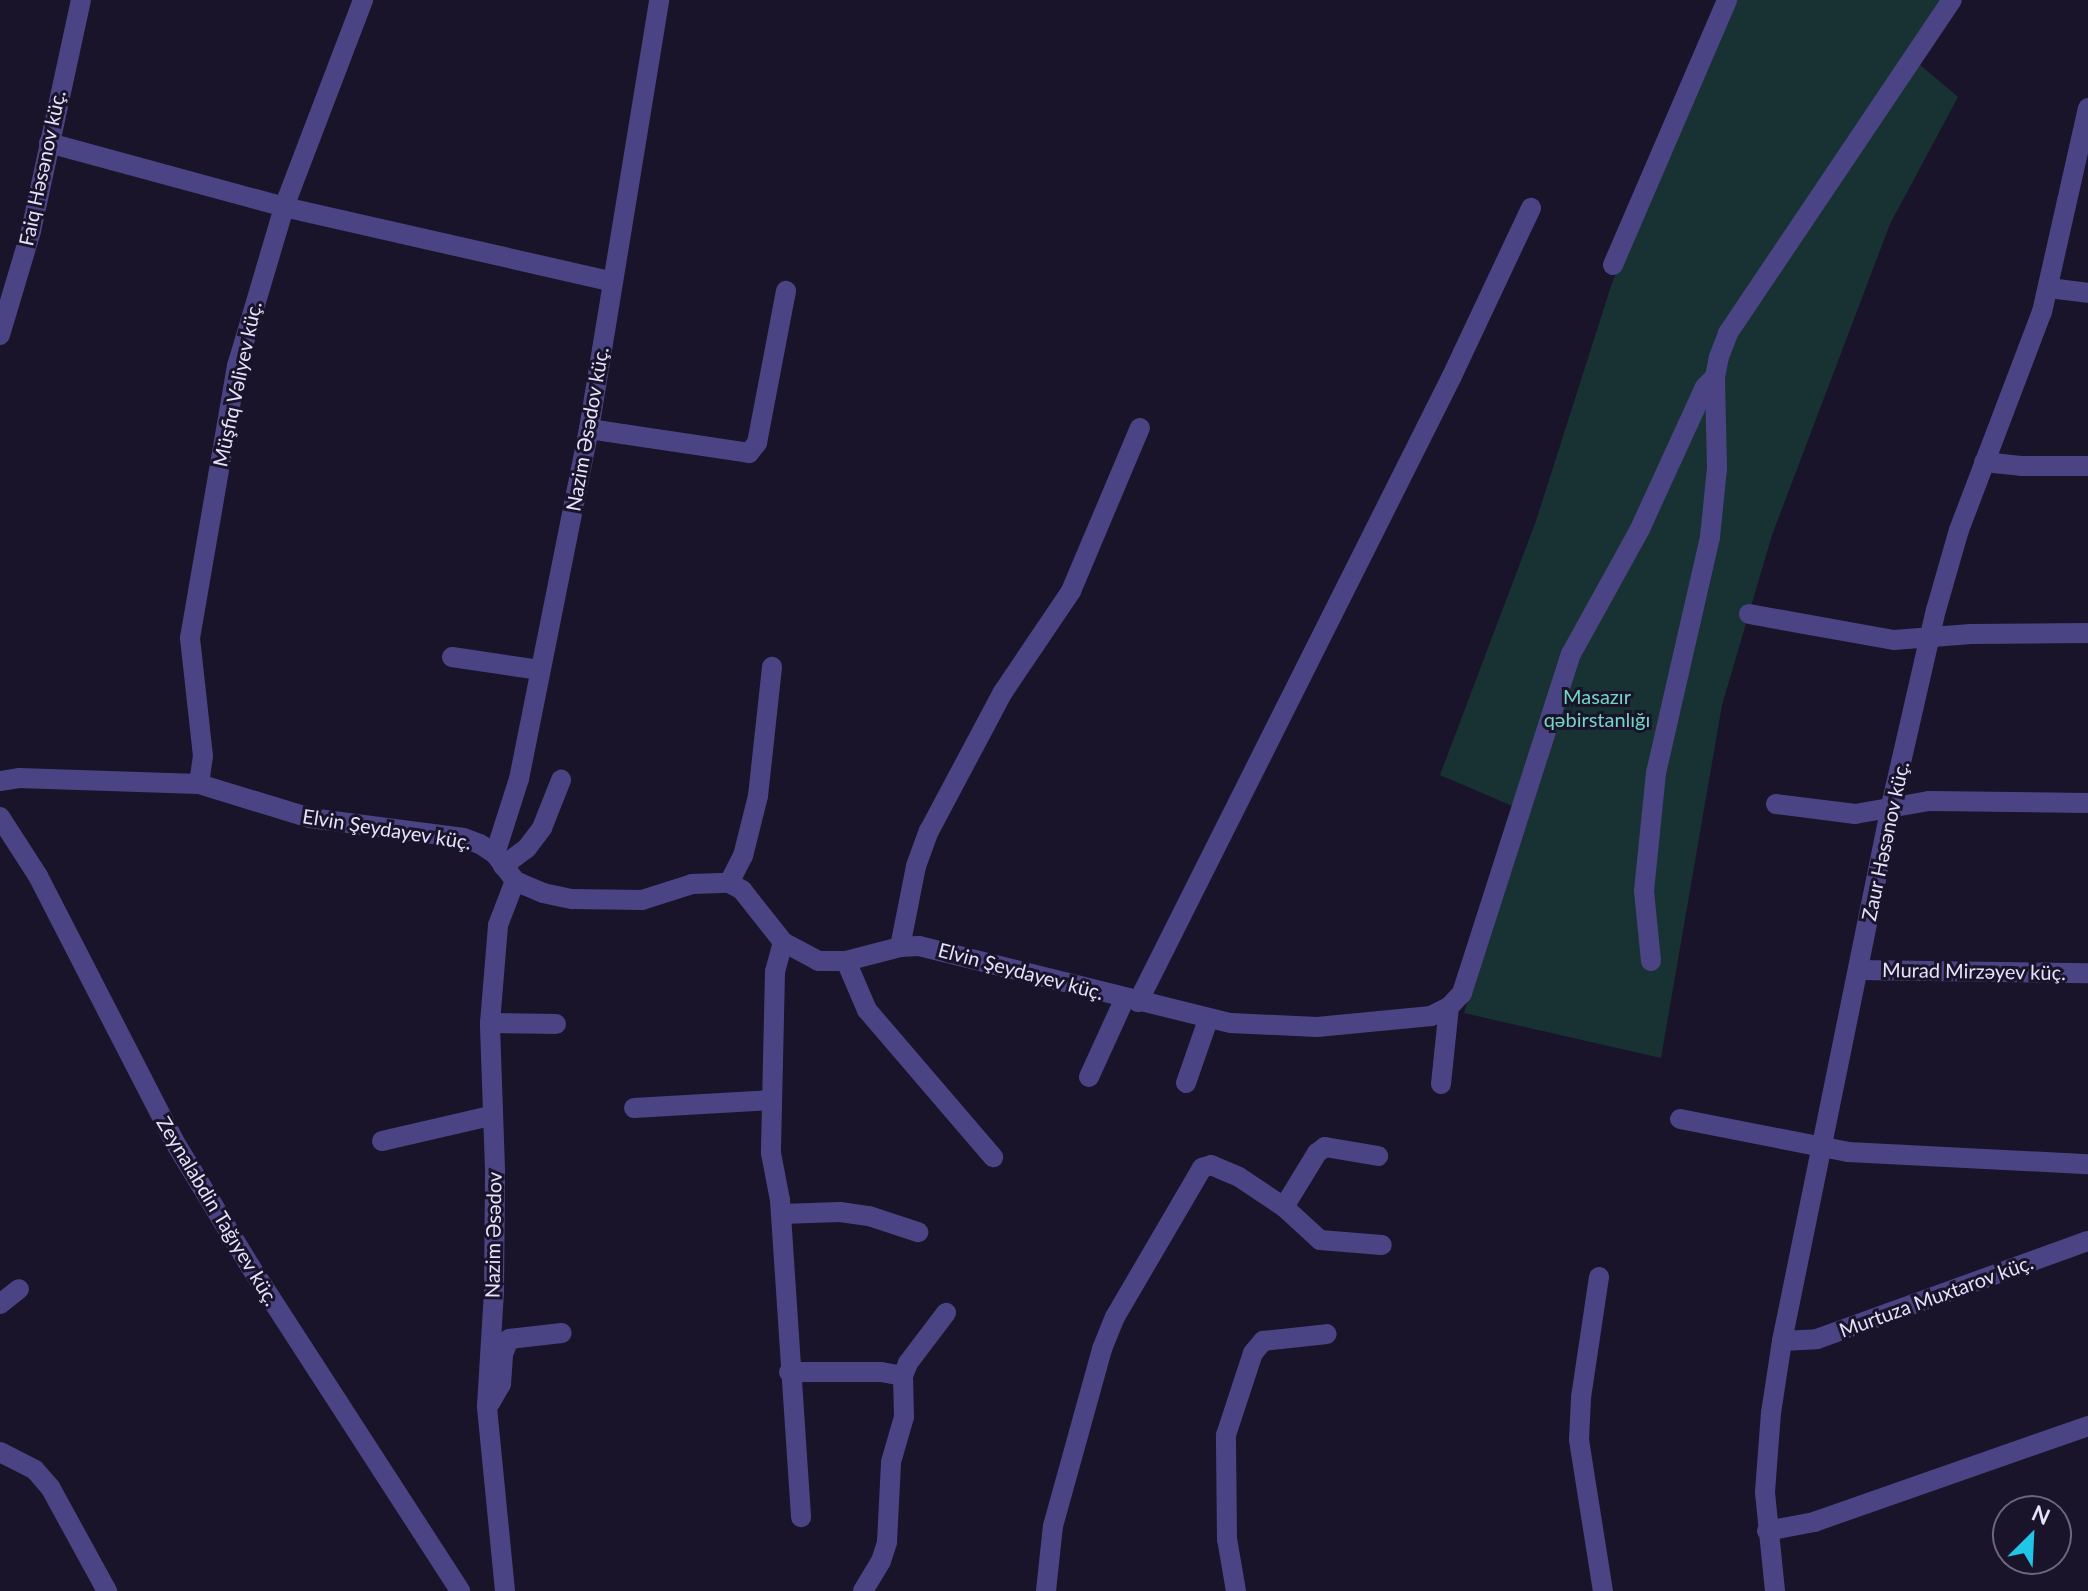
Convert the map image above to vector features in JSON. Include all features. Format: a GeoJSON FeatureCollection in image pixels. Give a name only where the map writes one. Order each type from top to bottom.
{"type":"FeatureCollection","features":[{"type":"Feature","properties":{"kind":"street","name":"Faiq Həsənov küç."},"geometry":{"type":"LineString","coordinates":[[0,335],[31,231],[81,0]]}},
{"type":"Feature","properties":{"kind":"street","name":"Müşfiq Vəliyev küç."},"geometry":{"type":"LineString","coordinates":[[199,784],[203,756],[191,667],[193,614],[237,366],[284,207],[363,0]]}},
{"type":"Feature","properties":{"kind":"street","name":"Nazim Əsədov küç."},"geometry":{"type":"LineString","coordinates":[[505,867],[519,779],[589,429],[659,0]]}},
{"type":"Feature","properties":{"kind":"street"},"geometry":{"type":"LineString","coordinates":[[1613,265],[1727,0]]}},
{"type":"Feature","properties":{"kind":"street"},"geometry":{"type":"LineString","coordinates":[[1651,961],[1644,891],[1656,773],[1710,537],[1717,468],[1715,377],[1728,333],[1952,0]]}},
{"type":"Feature","properties":{"kind":"street","name":"Zaur Həsənov küç."},"geometry":{"type":"LineString","coordinates":[[1775,1591],[1767,1531],[1767,1456],[1782,1341],[1891,806],[1929,638],[1959,530],[2049,288],[2087,117]]}},
{"type":"Feature","properties":{"kind":"street"},"geometry":{"type":"LineString","coordinates":[[49,143],[284,207],[613,282]]}},
{"type":"Feature","properties":{"kind":"street"},"geometry":{"type":"LineString","coordinates":[[1089,1077],[1132,1000],[1451,378],[1531,208]]}},
{"type":"Feature","properties":{"kind":"street"},"geometry":{"type":"LineString","coordinates":[[2049,288],[2088,293]]}},
{"type":"Feature","properties":{"kind":"street"},"geometry":{"type":"LineString","coordinates":[[589,429],[749,453],[757,443],[786,291]]}},
{"type":"Feature","properties":{"kind":"street"},"geometry":{"type":"LineString","coordinates":[[1441,1084],[1440,1012],[1462,993],[1470,973],[1571,654],[1639,531],[1705,387],[1715,377]]}},
{"type":"Feature","properties":{"kind":"street"},"geometry":{"type":"LineString","coordinates":[[900,947],[916,866],[929,831],[1003,692],[1071,591],[1140,428]]}},
{"type":"Feature","properties":{"kind":"street"},"geometry":{"type":"LineString","coordinates":[[1984,462],[2021,466],[2088,466]]}},
{"type":"Feature","properties":{"kind":"street"},"geometry":{"type":"LineString","coordinates":[[1749,614],[1894,640],[2088,633]]}},
{"type":"Feature","properties":{"kind":"street"},"geometry":{"type":"LineString","coordinates":[[452,657],[540,670]]}},
{"type":"Feature","properties":{"kind":"street"},"geometry":{"type":"LineString","coordinates":[[729,883],[743,856],[758,796],[772,667]]}},
{"type":"Feature","properties":{"kind":"street","name":"Elvin Şeydayev küç."},"geometry":{"type":"LineString","coordinates":[[0,781],[19,778],[199,784],[310,818],[464,838],[480,844],[505,867],[543,893],[604,902],[642,900],[692,884],[729,883],[742,890],[783,942],[818,961],[846,961],[900,947],[940,949],[1208,1020],[1317,1027],[1440,1012]]}},
{"type":"Feature","properties":{"kind":"street"},"geometry":{"type":"LineString","coordinates":[[505,867],[527,848],[542,828],[561,780]]}},
{"type":"Feature","properties":{"kind":"street"},"geometry":{"type":"LineString","coordinates":[[1776,804],[1855,814],[1929,801],[2088,803]]}},
{"type":"Feature","properties":{"kind":"street","name":"Zeynalabdin Tağıyev küç."},"geometry":{"type":"LineString","coordinates":[[0,817],[38,876],[174,1141],[250,1266],[460,1591]]}},
{"type":"Feature","properties":{"kind":"street","name":"Nazim Əsədov"},"geometry":{"type":"LineString","coordinates":[[505,867],[490,1023],[490,1116],[495,1169],[494,1277],[487,1406],[505,1591]]}},
{"type":"Feature","properties":{"kind":"street"},"geometry":{"type":"LineString","coordinates":[[783,942],[775,972],[771,1153],[781,1214],[789,1372],[801,1517]]}},
{"type":"Feature","properties":{"kind":"street"},"geometry":{"type":"LineString","coordinates":[[846,961],[867,1010],[993,1157]]}},
{"type":"Feature","properties":{"kind":"street","name":"Murad Mirzəyev küç."},"geometry":{"type":"LineString","coordinates":[[1859,970],[2088,973]]}},
{"type":"Feature","properties":{"kind":"street"},"geometry":{"type":"LineString","coordinates":[[1186,1083],[1208,1020]]}},
{"type":"Feature","properties":{"kind":"street"},"geometry":{"type":"LineString","coordinates":[[490,1023],[556,1024]]}},
{"type":"Feature","properties":{"kind":"street"},"geometry":{"type":"LineString","coordinates":[[634,1108],[772,1100]]}},
{"type":"Feature","properties":{"kind":"street"},"geometry":{"type":"LineString","coordinates":[[382,1141],[490,1116]]}},
{"type":"Feature","properties":{"kind":"street"},"geometry":{"type":"LineString","coordinates":[[1680,1119],[1821,1147],[1868,1153],[2088,1164]]}},
{"type":"Feature","properties":{"kind":"street"},"geometry":{"type":"LineString","coordinates":[[1284,1207],[1317,1153],[1325,1147],[1378,1156]]}},
{"type":"Feature","properties":{"kind":"street"},"geometry":{"type":"LineString","coordinates":[[1046,1591],[1053,1526],[1102,1349],[1115,1317],[1202,1168],[1211,1165],[1221,1168],[1284,1207],[1320,1240],[1382,1245]]}},
{"type":"Feature","properties":{"kind":"street"},"geometry":{"type":"LineString","coordinates":[[781,1214],[840,1212],[869,1216],[918,1232]]}},
{"type":"Feature","properties":{"kind":"street","name":"Murtuza Muxtarov küç."},"geometry":{"type":"LineString","coordinates":[[1782,1341],[1800,1343],[1817,1339],[2088,1241]]}},
{"type":"Feature","properties":{"kind":"street"},"geometry":{"type":"LineString","coordinates":[[1599,1277],[1581,1398],[1579,1440],[1603,1591]]}},
{"type":"Feature","properties":{"kind":"street"},"geometry":{"type":"LineString","coordinates":[[0,1304],[19,1289]]}},
{"type":"Feature","properties":{"kind":"street"},"geometry":{"type":"LineString","coordinates":[[863,1591],[887,1542],[891,1462],[904,1417],[903,1376],[908,1363],[946,1313]]}},
{"type":"Feature","properties":{"kind":"street"},"geometry":{"type":"LineString","coordinates":[[487,1406],[501,1384],[503,1354],[509,1339],[562,1333]]}},
{"type":"Feature","properties":{"kind":"street"},"geometry":{"type":"LineString","coordinates":[[1236,1591],[1226,1527],[1226,1435],[1253,1353],[1263,1341],[1327,1334]]}},
{"type":"Feature","properties":{"kind":"street"},"geometry":{"type":"LineString","coordinates":[[789,1372],[881,1372],[903,1376]]}},
{"type":"Feature","properties":{"kind":"street"},"geometry":{"type":"LineString","coordinates":[[1767,1531],[1814,1522],[2088,1426]]}},
{"type":"Feature","properties":{"kind":"street"},"geometry":{"type":"LineString","coordinates":[[0,1452],[35,1470],[50,1487],[107,1591]]}},
{"type":"Feature","properties":{"kind":"green space","name":"Masazır qəbirstanlığı"},"geometry":{"type":"Polygon","coordinates":[[[1734,0],[1942,0],[1907,54],[1958,97],[1890,224],[1772,535],[1722,705],[1661,1058],[1464,1013],[1524,811],[1440,775],[1536,521],[1612,283],[1734,0]]]}}]}
